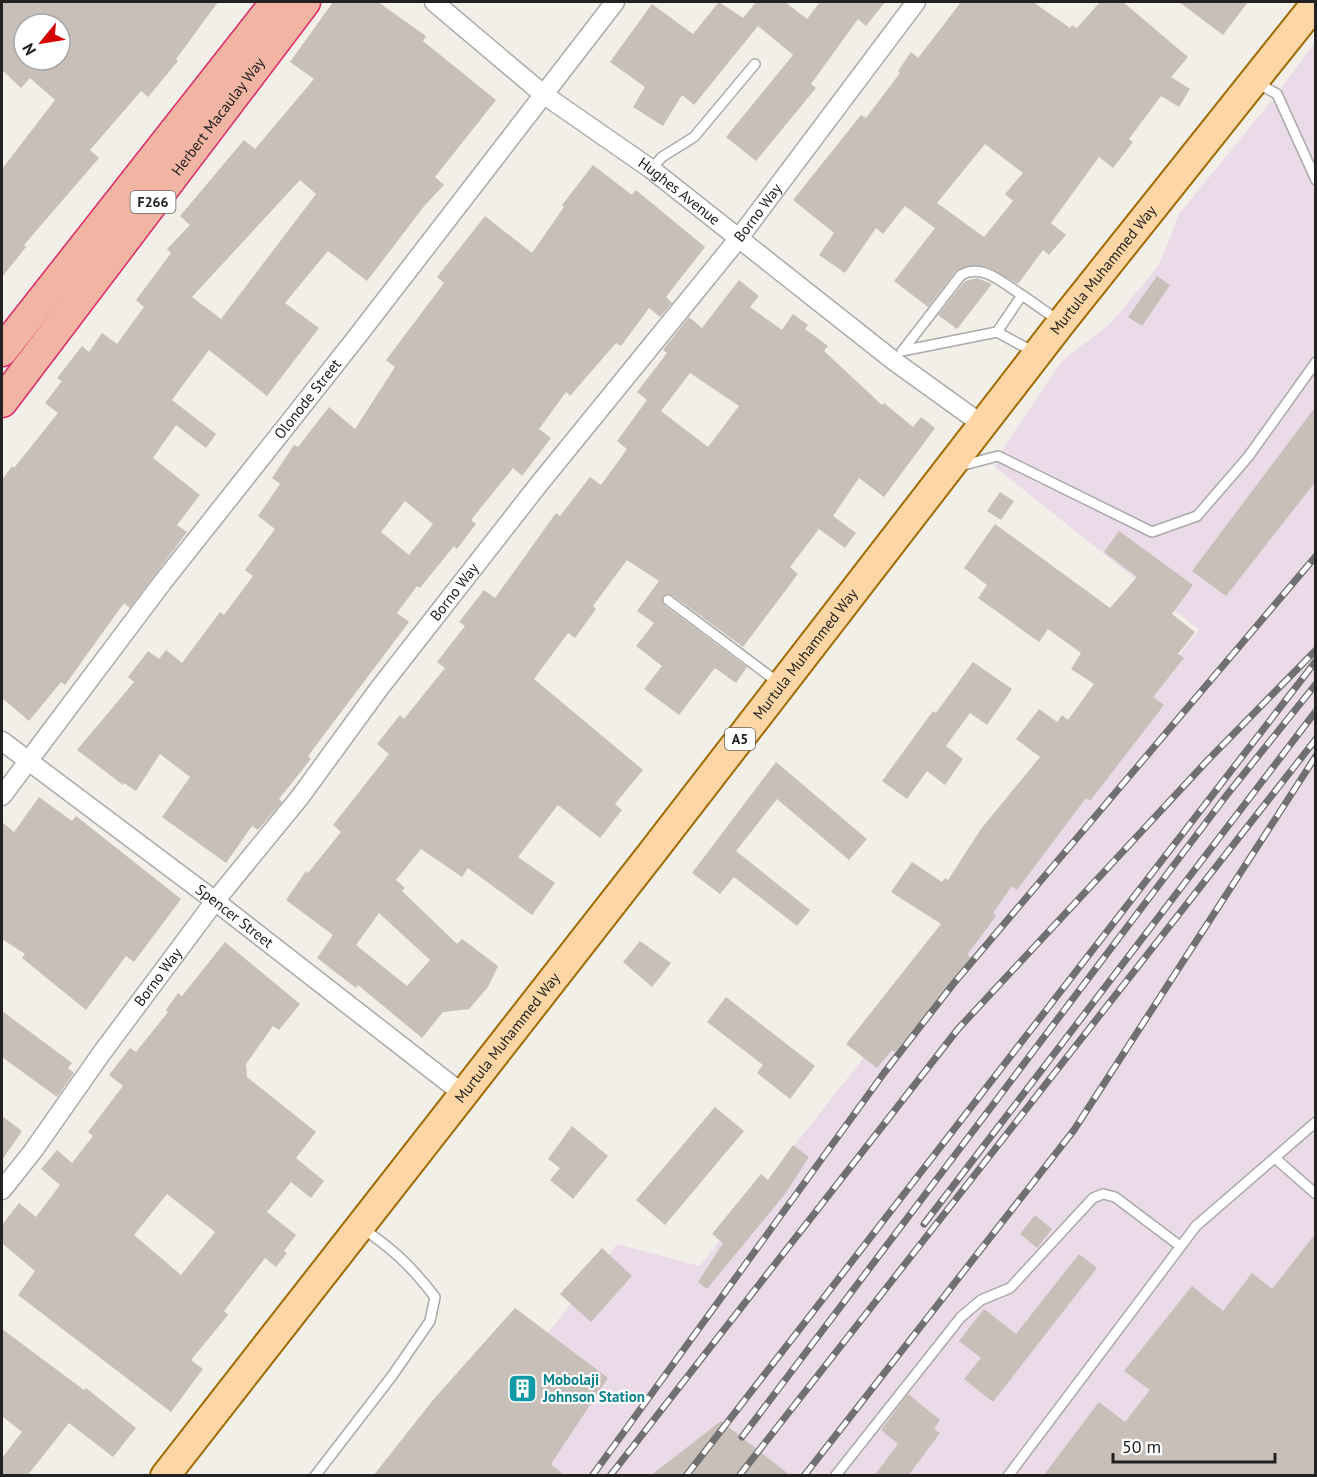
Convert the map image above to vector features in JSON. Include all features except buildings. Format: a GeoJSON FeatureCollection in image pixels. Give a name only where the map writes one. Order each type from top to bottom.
{"type":"FeatureCollection","features":[{"type":"Feature","properties":{"kind":"highway","name":"Herbert Macaulay Way"},"geometry":{"type":"LineString","coordinates":[[2,351],[276,2]]}},
{"type":"Feature","properties":{"kind":"highway","name":"Herbert Macaulay Way"},"geometry":{"type":"LineString","coordinates":[[2,402],[305,2]]}},
{"type":"Feature","properties":{"kind":"main road","name":"Murtula Muhammed Way"},"geometry":{"type":"LineString","coordinates":[[165,1476],[1039,355],[1061,323],[1316,3]]}},
{"type":"Feature","properties":{"kind":"street","name":"Hughes Avenue"},"geometry":{"type":"LineString","coordinates":[[434,2],[543,94],[651,168],[739,238],[898,356],[983,425]]}},
{"type":"Feature","properties":{"kind":"street","name":"Olonode Street"},"geometry":{"type":"LineString","coordinates":[[2,796],[162,583],[356,338],[615,2]]}},
{"type":"Feature","properties":{"kind":"street","name":"Borno Way"},"geometry":{"type":"LineString","coordinates":[[2,1190],[33,1151],[101,1054],[215,901],[300,797],[378,690],[539,484],[739,238],[916,2]]}},
{"type":"Feature","properties":{"kind":"street","name":"Spencer Street"},"geometry":{"type":"LineString","coordinates":[[2,741],[215,901],[463,1094]]}},
{"type":"Feature","properties":{"kind":"lane"},"geometry":{"type":"LineString","coordinates":[[651,168],[662,157],[694,137],[755,64]]}},
{"type":"Feature","properties":{"kind":"lane"},"geometry":{"type":"LineString","coordinates":[[1255,82],[1277,94],[1316,180]]}},
{"type":"Feature","properties":{"kind":"lane"},"geometry":{"type":"LineString","coordinates":[[898,356],[961,275],[971,270],[982,271],[1022,295],[1061,323]]}},
{"type":"Feature","properties":{"kind":"lane"},"geometry":{"type":"LineString","coordinates":[[898,356],[997,332],[1022,295]]}},
{"type":"Feature","properties":{"kind":"lane"},"geometry":{"type":"LineString","coordinates":[[997,332],[1039,355]]}},
{"type":"Feature","properties":{"kind":"lane"},"geometry":{"type":"LineString","coordinates":[[948,469],[998,456],[1152,532],[1197,516],[1248,457],[1316,362]]}},
{"type":"Feature","properties":{"kind":"lane"},"geometry":{"type":"LineString","coordinates":[[668,600],[781,685]]}},
{"type":"Feature","properties":{"kind":"lane"},"geometry":{"type":"LineString","coordinates":[[1008,1476],[1196,1226],[1316,1122]]}},
{"type":"Feature","properties":{"kind":"lane"},"geometry":{"type":"LineString","coordinates":[[1275,1158],[1316,1194]]}},
{"type":"Feature","properties":{"kind":"lane"},"geometry":{"type":"LineString","coordinates":[[836,1475],[961,1317],[981,1300],[1010,1288],[1093,1198],[1103,1194],[1114,1197],[1180,1246]]}},
{"type":"Feature","properties":{"kind":"lane"},"geometry":{"type":"LineString","coordinates":[[315,1476],[392,1376],[430,1321],[435,1297],[411,1266],[388,1246],[360,1227]]}},
{"type":"Feature","properties":{"kind":"shaded area"},"geometry":{"type":"Polygon","coordinates":[[[1315,42],[1315,1475],[437,1476],[617,1244],[700,1266],[1199,630],[995,467],[998,456],[1061,362],[1112,322],[1159,265],[1179,214],[1277,94],[1315,42]]]}},
{"type":"Feature","properties":{"kind":"railway"},"geometry":{"type":"LineString","coordinates":[[592,1476],[884,1073],[954,983],[1316,556]]}},
{"type":"Feature","properties":{"kind":"railway"},"geometry":{"type":"LineString","coordinates":[[610,1476],[958,1029],[1206,762],[1316,650]]}},
{"type":"Feature","properties":{"kind":"railway"},"geometry":{"type":"LineString","coordinates":[[686,1476],[1316,661]]}},
{"type":"Feature","properties":{"kind":"railway"},"geometry":{"type":"LineString","coordinates":[[742,1437],[1226,796],[1316,684]]}},
{"type":"Feature","properties":{"kind":"railway"},"geometry":{"type":"LineString","coordinates":[[924,1224],[1316,711]]}},
{"type":"Feature","properties":{"kind":"railway"},"geometry":{"type":"LineString","coordinates":[[739,1476],[1316,739]]}},
{"type":"Feature","properties":{"kind":"railway"},"geometry":{"type":"LineString","coordinates":[[804,1476],[1074,1130],[1316,756]]}},
{"type":"Feature","properties":{"kind":"place","name":"Mobolaji Johnson Station"},"geometry":{"type":"Point","coordinates":[522,1389]}}]}
